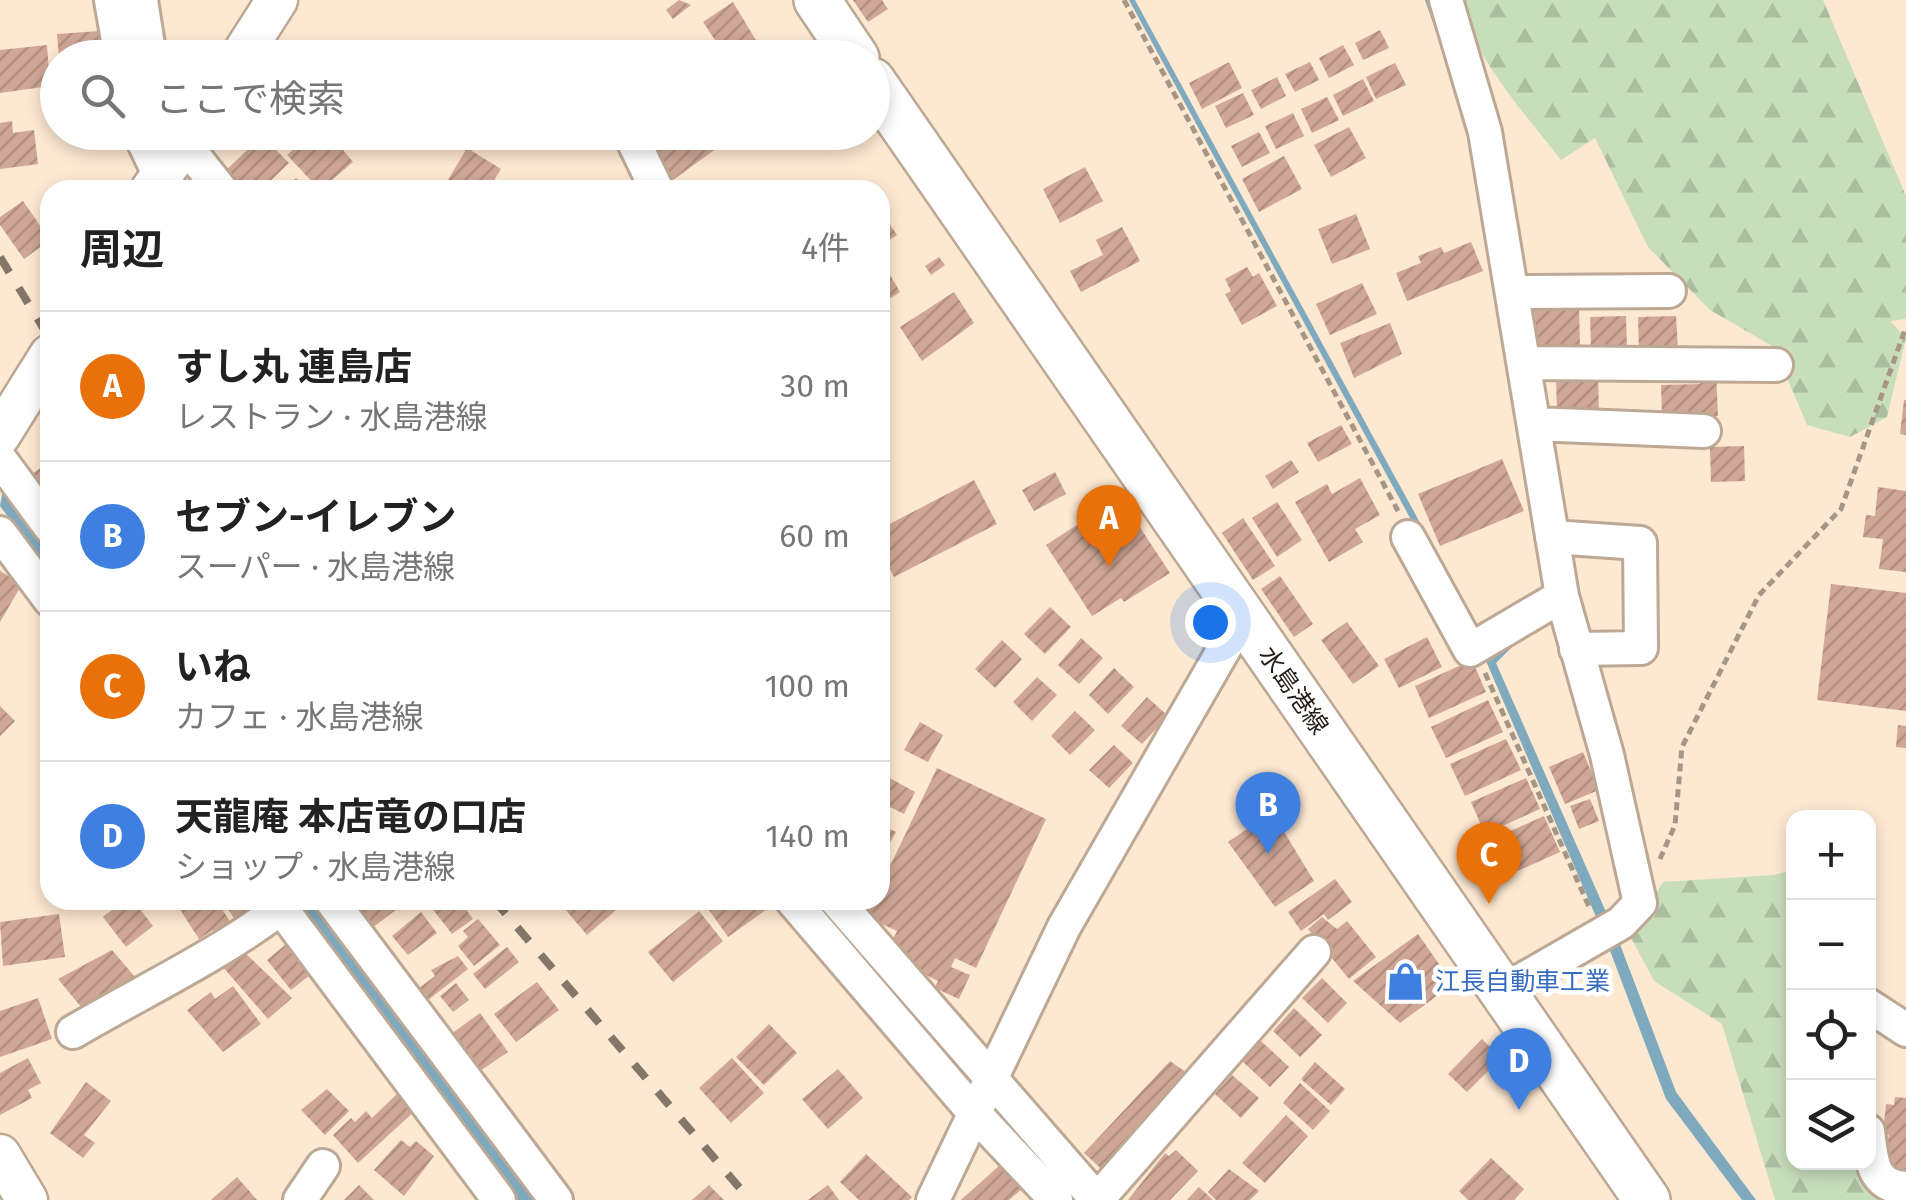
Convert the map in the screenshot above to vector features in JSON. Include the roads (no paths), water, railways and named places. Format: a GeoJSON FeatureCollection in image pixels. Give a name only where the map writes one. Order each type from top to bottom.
{"type":"FeatureCollection","features":[{"type":"Feature","properties":{"kind":"main road"},"geometry":{"type":"LineString","coordinates":[[816,0],[844,40]]}},
{"type":"Feature","properties":{"kind":"main road","name":"水島港線"},"geometry":{"type":"LineString","coordinates":[[890,107],[1648,1200]]}},
{"type":"Feature","properties":{"kind":"street"},"geometry":{"type":"LineString","coordinates":[[111,0],[117,40]]}},
{"type":"Feature","properties":{"kind":"street"},"geometry":{"type":"LineString","coordinates":[[141,0],[147,40]]}},
{"type":"Feature","properties":{"kind":"street"},"geometry":{"type":"LineString","coordinates":[[251,40],[277,0]]}},
{"type":"Feature","properties":{"kind":"street"},"geometry":{"type":"LineString","coordinates":[[1446,0],[1474,83],[1514,292],[1552,538],[1548,603],[1576,649],[1606,755],[1640,903],[1607,931],[1503,991]]}},
{"type":"Feature","properties":{"kind":"street"},"geometry":{"type":"LineString","coordinates":[[637,150],[652,180]]}},
{"type":"Feature","properties":{"kind":"street"},"geometry":{"type":"LineString","coordinates":[[172,161],[204,180]]}},
{"type":"Feature","properties":{"kind":"street"},"geometry":{"type":"LineString","coordinates":[[1514,292],[1669,290]]}},
{"type":"Feature","properties":{"kind":"street"},"geometry":{"type":"LineString","coordinates":[[1525,363],[1776,365]]}},
{"type":"Feature","properties":{"kind":"street"},"geometry":{"type":"LineString","coordinates":[[0,434],[40,372]]}},
{"type":"Feature","properties":{"kind":"street"},"geometry":{"type":"LineString","coordinates":[[1534,424],[1704,430]]}},
{"type":"Feature","properties":{"kind":"street"},"geometry":{"type":"LineString","coordinates":[[0,460],[40,514]]}},
{"type":"Feature","properties":{"kind":"street"},"geometry":{"type":"LineString","coordinates":[[0,533],[40,587]]}},
{"type":"Feature","properties":{"kind":"street"},"geometry":{"type":"LineString","coordinates":[[1408,536],[1470,650],[1548,603]]}},
{"type":"Feature","properties":{"kind":"street"},"geometry":{"type":"LineString","coordinates":[[1552,538],[1640,542],[1641,648],[1576,649]]}},
{"type":"Feature","properties":{"kind":"street"},"geometry":{"type":"LineString","coordinates":[[932,1200],[1064,927],[1228,642],[1240,610]]}},
{"type":"Feature","properties":{"kind":"street"},"geometry":{"type":"LineString","coordinates":[[73,1032],[171,974],[230,947],[271,910]]}},
{"type":"Feature","properties":{"kind":"street"},"geometry":{"type":"LineString","coordinates":[[284,910],[556,1200]]}},
{"type":"Feature","properties":{"kind":"street"},"geometry":{"type":"LineString","coordinates":[[337,910],[500,1200]]}},
{"type":"Feature","properties":{"kind":"street"},"geometry":{"type":"LineString","coordinates":[[801,910],[976,1115],[1056,1200]]}},
{"type":"Feature","properties":{"kind":"street"},"geometry":{"type":"LineString","coordinates":[[845,910],[1097,1200],[1314,952]]}},
{"type":"Feature","properties":{"kind":"street"},"geometry":{"type":"LineString","coordinates":[[1876,1010],[1906,1030]]}},
{"type":"Feature","properties":{"kind":"street"},"geometry":{"type":"LineString","coordinates":[[0,1155],[27,1200]]}},
{"type":"Feature","properties":{"kind":"street"},"geometry":{"type":"LineString","coordinates":[[300,1200],[324,1166]]}},
{"type":"Feature","properties":{"kind":"street"},"geometry":{"type":"LineString","coordinates":[[1874,1170],[1888,1185],[1906,1188]]}},
{"type":"Feature","properties":{"kind":"water"},"geometry":{"type":"Polygon","coordinates":[[[1129,0],[1135,0],[1491,653],[1545,593],[1470,149],[1456,88],[1425,0],[1434,0],[1466,87],[1553,591],[1545,614],[1496,663],[1618,939],[1676,1092],[1756,1200],[1742,1200],[1666,1099],[1606,940],[1480,647],[1129,0]]]}},
{"type":"Feature","properties":{"kind":"water"},"geometry":{"type":"Polygon","coordinates":[[[4,484],[40,533],[40,560],[0,506],[4,484]]]}},
{"type":"Feature","properties":{"kind":"water"},"geometry":{"type":"Polygon","coordinates":[[[299,910],[319,910],[534,1200],[515,1200],[299,910]]]}},
{"type":"Feature","properties":{"kind":"railway"},"geometry":{"type":"LineString","coordinates":[[0,257],[40,323]]}},
{"type":"Feature","properties":{"kind":"railway"},"geometry":{"type":"LineString","coordinates":[[503,910],[750,1200]]}},
{"type":"Feature","properties":{"kind":"place","name":"すし丸 連島店"},"geometry":{"type":"Point","coordinates":[1109,567]}},
{"type":"Feature","properties":{"kind":"place","name":"セブン-イレブン"},"geometry":{"type":"Point","coordinates":[1268,854]}},
{"type":"Feature","properties":{"kind":"place","name":"いね"},"geometry":{"type":"Point","coordinates":[1489,904]}},
{"type":"Feature","properties":{"kind":"place","name":"江長自動車工業"},"geometry":{"type":"Point","coordinates":[1405,981]}},
{"type":"Feature","properties":{"kind":"place","name":"天龍庵 本店竜の口店"},"geometry":{"type":"Point","coordinates":[1519,1110]}}]}
